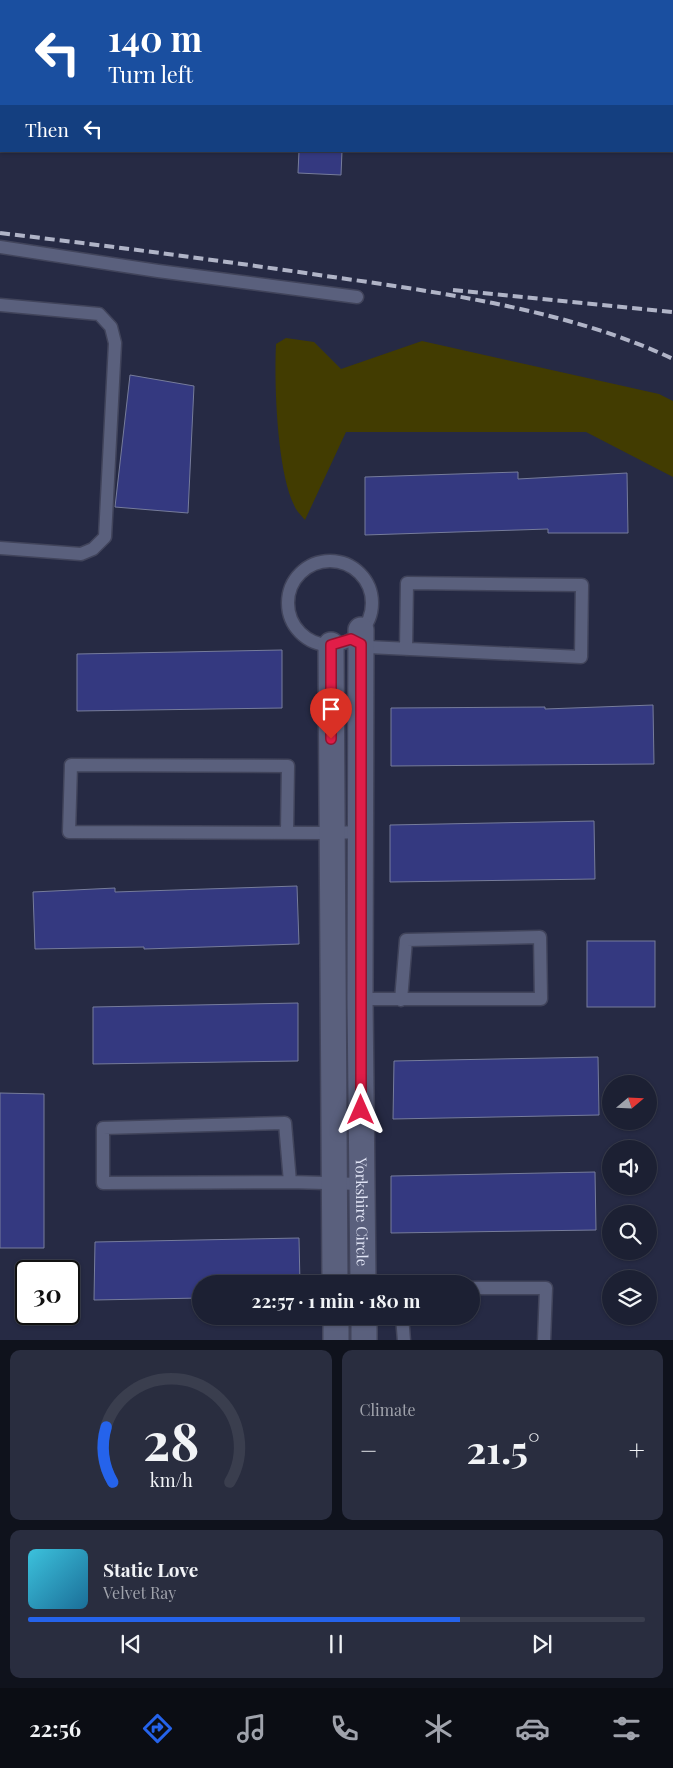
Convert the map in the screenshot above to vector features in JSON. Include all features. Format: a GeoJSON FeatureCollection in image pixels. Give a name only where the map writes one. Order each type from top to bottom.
{"type":"FeatureCollection","features":[{"type":"Feature","properties":{"kind":"street","name":"Yorkshire Circle"},"geometry":{"type":"LineString","coordinates":[[351,639],[361,832],[360,999],[363,1275]]}},
{"type":"Feature","properties":{"kind":"street","name":"Yorkshire Circle"},"geometry":{"type":"LineString","coordinates":[[335,1275],[331,833],[351,639]]}},
{"type":"Feature","properties":{"kind":"street"},"geometry":{"type":"LineString","coordinates":[[336,1325],[336,1340]]}},
{"type":"Feature","properties":{"kind":"street"},"geometry":{"type":"LineString","coordinates":[[364,1325],[364,1340]]}},
{"type":"Feature","properties":{"kind":"lane"},"geometry":{"type":"LineString","coordinates":[[0,247],[158,271],[357,297]]}},
{"type":"Feature","properties":{"kind":"lane"},"geometry":{"type":"LineString","coordinates":[[0,305],[99,314],[111,327],[115,343],[105,537],[94,549],[81,554],[0,548]]}},
{"type":"Feature","properties":{"kind":"lane"},"geometry":{"type":"LineString","coordinates":[[351,639],[368,619],[372,606],[370,592],[365,579],[356,570],[343,563],[330,560],[316,563],[304,570],[295,580],[289,592],[288,606],[292,620],[300,632],[311,640],[351,639],[368,647],[581,657],[582,585],[407,583],[406,648]]}},
{"type":"Feature","properties":{"kind":"lane"},"geometry":{"type":"LineString","coordinates":[[287,832],[288,766],[70,765],[70,832],[331,833],[361,832]]}},
{"type":"Feature","properties":{"kind":"lane"},"geometry":{"type":"LineString","coordinates":[[333,999],[401,1000],[542,999],[540,937],[406,940],[401,1000]]}},
{"type":"Feature","properties":{"kind":"lane"},"geometry":{"type":"LineString","coordinates":[[290,1182],[285,1123],[103,1128],[104,1183],[290,1182],[361,1184]]}},
{"type":"Feature","properties":{"kind":"lane"},"geometry":{"type":"LineString","coordinates":[[480,1288],[546,1288],[544,1340]]}},
{"type":"Feature","properties":{"kind":"lane"},"geometry":{"type":"LineString","coordinates":[[403,1325],[404,1340]]}},
{"type":"Feature","properties":{"kind":"shaded area"},"geometry":{"type":"Polygon","coordinates":[[[286,338],[314,342],[341,369],[422,341],[659,394],[673,401],[673,477],[586,432],[346,432],[305,520],[295,507],[288,490],[280,449],[276,344],[286,338]]]}},
{"type":"Feature","properties":{"kind":"building"},"geometry":{"type":"Polygon","coordinates":[[[299,152],[342,152],[341,175],[298,173],[299,152]]]}},
{"type":"Feature","properties":{"kind":"building"},"geometry":{"type":"Polygon","coordinates":[[[130,375],[194,386],[188,513],[115,507],[130,375]]]}},
{"type":"Feature","properties":{"kind":"building"},"geometry":{"type":"Polygon","coordinates":[[[518,472],[518,479],[627,473],[628,533],[548,533],[548,529],[365,535],[365,477],[518,472]]]}},
{"type":"Feature","properties":{"kind":"building"},"geometry":{"type":"Polygon","coordinates":[[[282,650],[282,708],[77,711],[77,654],[282,650]]]}},
{"type":"Feature","properties":{"kind":"building"},"geometry":{"type":"Polygon","coordinates":[[[653,705],[654,764],[391,766],[391,708],[545,707],[545,709],[653,705]]]}},
{"type":"Feature","properties":{"kind":"building"},"geometry":{"type":"Polygon","coordinates":[[[594,821],[595,879],[390,882],[390,825],[594,821]]]}},
{"type":"Feature","properties":{"kind":"building"},"geometry":{"type":"Polygon","coordinates":[[[297,886],[299,944],[144,949],[144,947],[35,949],[33,892],[115,888],[115,892],[297,886]]]}},
{"type":"Feature","properties":{"kind":"building"},"geometry":{"type":"Polygon","coordinates":[[[587,941],[655,941],[655,1007],[587,1007],[587,941]]]}},
{"type":"Feature","properties":{"kind":"building"},"geometry":{"type":"Polygon","coordinates":[[[298,1003],[298,1061],[93,1064],[93,1007],[298,1003]]]}},
{"type":"Feature","properties":{"kind":"building"},"geometry":{"type":"Polygon","coordinates":[[[598,1057],[599,1115],[393,1119],[394,1061],[598,1057]]]}},
{"type":"Feature","properties":{"kind":"building"},"geometry":{"type":"Polygon","coordinates":[[[0,1093],[44,1094],[44,1248],[0,1248],[0,1093]]]}},
{"type":"Feature","properties":{"kind":"building"},"geometry":{"type":"Polygon","coordinates":[[[595,1172],[596,1230],[391,1233],[391,1176],[595,1172]]]}},
{"type":"Feature","properties":{"kind":"building"},"geometry":{"type":"Polygon","coordinates":[[[299,1238],[300,1275],[192,1275],[192,1298],[94,1300],[95,1242],[299,1238]]]}},
{"type":"Feature","properties":{"kind":"railway"},"geometry":{"type":"LineString","coordinates":[[0,233],[244,264],[458,296],[547,315],[633,342],[673,359]]}},
{"type":"Feature","properties":{"kind":"railway"},"geometry":{"type":"LineString","coordinates":[[453,290],[673,312]]}},
{"type":"Feature","properties":{"kind":"route"},"geometry":{"type":"LineString","coordinates":[[331,739],[331,645],[351,639],[361,644],[361,1110]]}}]}
